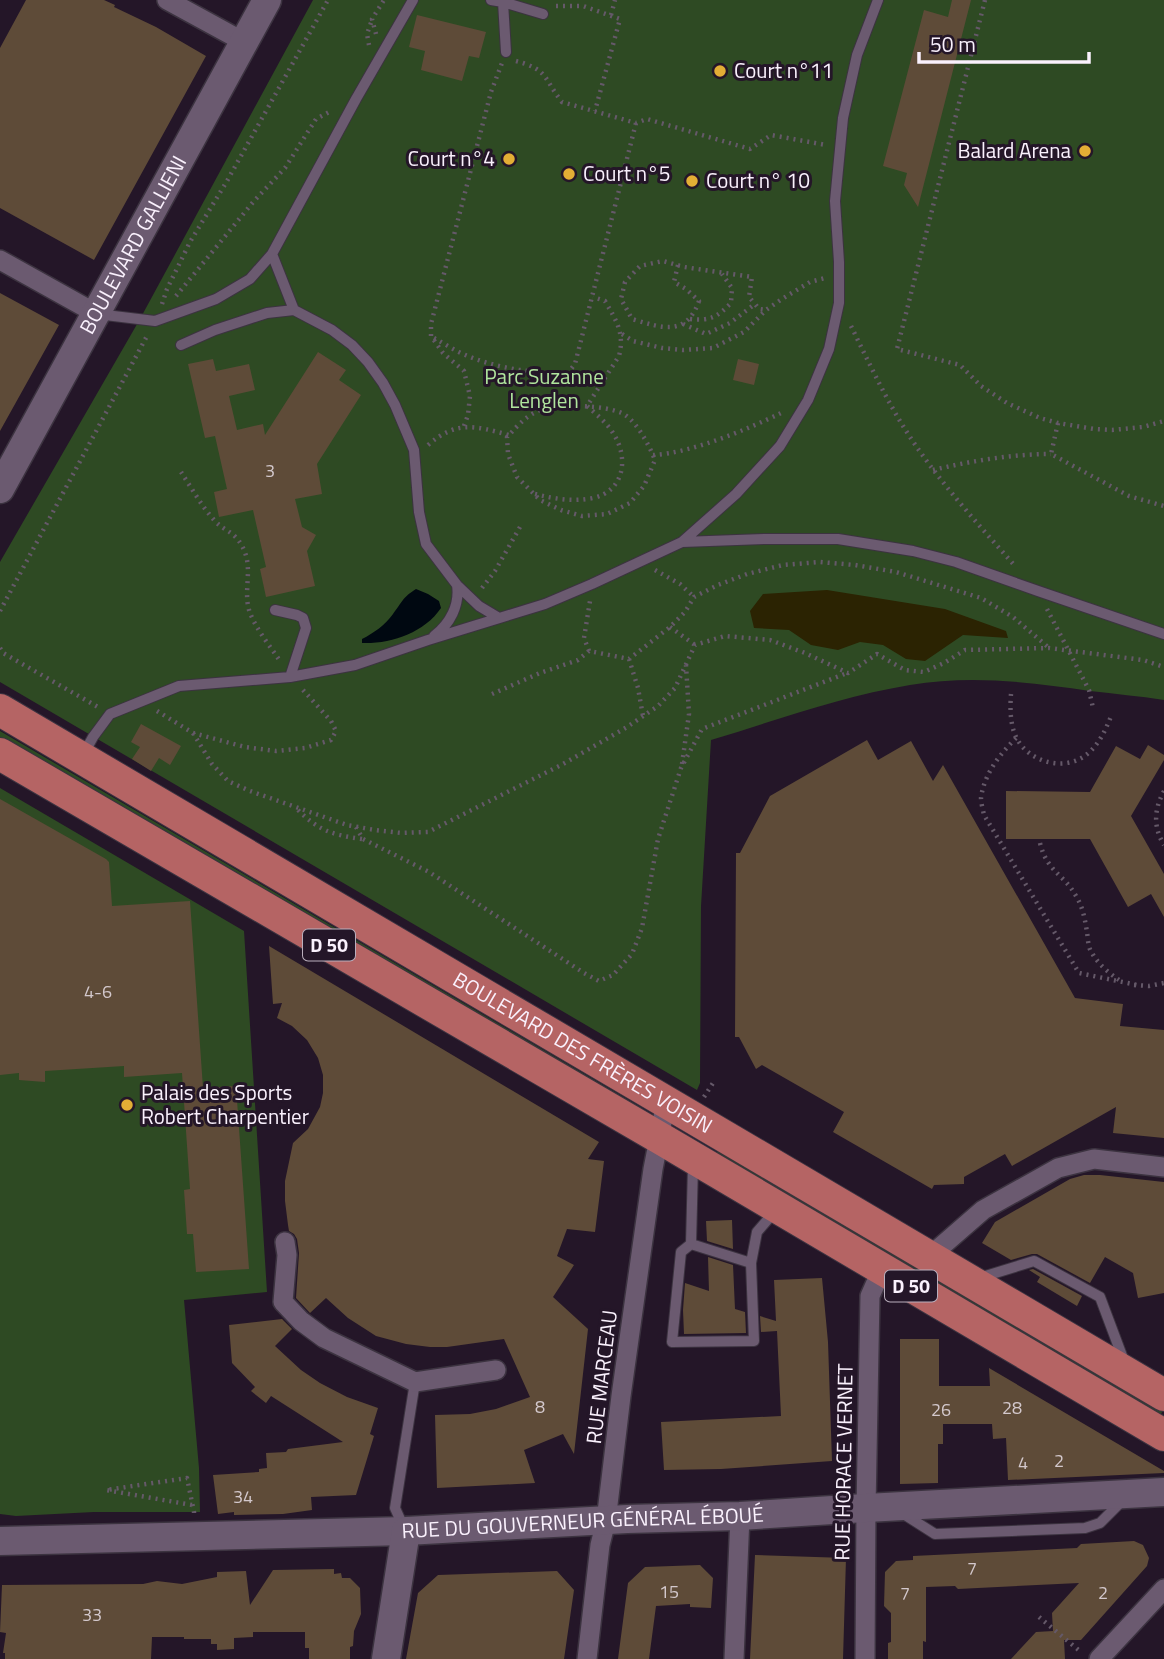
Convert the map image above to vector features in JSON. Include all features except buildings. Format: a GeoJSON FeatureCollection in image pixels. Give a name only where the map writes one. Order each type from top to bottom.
{"type":"FeatureCollection","features":[{"type":"Feature","properties":{"kind":"main road","name":"BOULEVARD GALLIENI"},"geometry":{"type":"LineString","coordinates":[[0,489],[267,0]]}},
{"type":"Feature","properties":{"kind":"main road","name":"BOULEVARD DES FRÈRES VOISIN"},"geometry":{"type":"LineString","coordinates":[[0,710],[1164,1395]]}},
{"type":"Feature","properties":{"kind":"main road","name":"BOULEVARD DES FRÈRES VOISIN"},"geometry":{"type":"LineString","coordinates":[[0,754],[1164,1435]]}},
{"type":"Feature","properties":{"kind":"main road","name":"RUE DU GOUVERNEUR GÉNÉRAL ÉBOUÉ"},"geometry":{"type":"LineString","coordinates":[[0,1541],[406,1531],[740,1517],[1164,1492]]}},
{"type":"Feature","properties":{"kind":"main road"},"geometry":{"type":"LineString","coordinates":[[386,1659],[406,1531]]}},
{"type":"Feature","properties":{"kind":"street"},"geometry":{"type":"LineString","coordinates":[[167,0],[244,42]]}},
{"type":"Feature","properties":{"kind":"street"},"geometry":{"type":"LineString","coordinates":[[0,260],[97,314]]}},
{"type":"Feature","properties":{"kind":"street","name":"RUE MARCEAU"},"geometry":{"type":"LineString","coordinates":[[587,1659],[600,1545],[607,1521],[621,1396],[658,1137],[666,1102]]}},
{"type":"Feature","properties":{"kind":"street"},"geometry":{"type":"LineString","coordinates":[[929,1257],[983,1210],[1058,1168],[1094,1160],[1164,1167]]}},
{"type":"Feature","properties":{"kind":"street"},"geometry":{"type":"LineString","coordinates":[[285,1242],[287,1255],[283,1302],[301,1321],[324,1338],[415,1382],[496,1370]]}},
{"type":"Feature","properties":{"kind":"street","name":"RUE HORACE VERNET"},"geometry":{"type":"LineString","coordinates":[[866,1659],[879,1507],[870,1296],[882,1269]]}},
{"type":"Feature","properties":{"kind":"street"},"geometry":{"type":"LineString","coordinates":[[734,1659],[740,1517]]}},
{"type":"Feature","properties":{"kind":"street"},"geometry":{"type":"LineString","coordinates":[[1099,1659],[1164,1588]]}},
{"type":"Feature","properties":{"kind":"lane"},"geometry":{"type":"LineString","coordinates":[[97,314],[155,321],[216,299],[250,279],[272,254],[413,0]]}},
{"type":"Feature","properties":{"kind":"lane"},"geometry":{"type":"LineString","coordinates":[[491,0],[543,14]]}},
{"type":"Feature","properties":{"kind":"lane"},"geometry":{"type":"LineString","coordinates":[[81,758],[110,714],[140,701],[179,686],[290,677],[355,665],[545,604],[682,542],[736,494],[780,446],[808,400],[829,349],[839,303],[835,201],[843,118],[857,55],[878,0]]}},
{"type":"Feature","properties":{"kind":"lane"},"geometry":{"type":"LineString","coordinates":[[503,2],[506,52]]}},
{"type":"Feature","properties":{"kind":"lane"},"geometry":{"type":"LineString","coordinates":[[272,254],[294,310]]}},
{"type":"Feature","properties":{"kind":"lane"},"geometry":{"type":"LineString","coordinates":[[181,345],[215,330],[267,313],[294,310],[332,330],[352,345],[383,383],[414,450],[419,512],[426,544],[457,586],[499,618]]}},
{"type":"Feature","properties":{"kind":"lane"},"geometry":{"type":"LineString","coordinates":[[682,542],[838,539],[913,551],[956,562],[1164,634]]}},
{"type":"Feature","properties":{"kind":"lane"},"geometry":{"type":"LineString","coordinates":[[428,640],[438,633],[454,612],[459,595],[457,586]]}},
{"type":"Feature","properties":{"kind":"lane"},"geometry":{"type":"LineString","coordinates":[[275,610],[303,618],[306,628],[290,677]]}},
{"type":"Feature","properties":{"kind":"lane"},"geometry":{"type":"LineString","coordinates":[[691,1244],[693,1158]]}},
{"type":"Feature","properties":{"kind":"lane"},"geometry":{"type":"LineString","coordinates":[[691,1244],[681,1252],[672,1342],[754,1342],[751,1263],[757,1232],[778,1208]]}},
{"type":"Feature","properties":{"kind":"lane"},"geometry":{"type":"LineString","coordinates":[[691,1244],[751,1263]]}},
{"type":"Feature","properties":{"kind":"lane"},"geometry":{"type":"LineString","coordinates":[[969,1281],[1034,1261],[1100,1297],[1129,1375]]}},
{"type":"Feature","properties":{"kind":"lane"},"geometry":{"type":"LineString","coordinates":[[406,1531],[395,1508],[415,1382]]}},
{"type":"Feature","properties":{"kind":"path"},"geometry":{"type":"LineString","coordinates":[[0,611],[155,321],[190,242],[328,0]]}},
{"type":"Feature","properties":{"kind":"path"},"geometry":{"type":"LineString","coordinates":[[611,15],[615,0]]}},
{"type":"Feature","properties":{"kind":"path"},"geometry":{"type":"LineString","coordinates":[[985,0],[897,349],[960,365],[981,386],[1007,403],[1058,423],[1112,430],[1143,427],[1164,421]]}},
{"type":"Feature","properties":{"kind":"path"},"geometry":{"type":"LineString","coordinates":[[543,14],[558,5],[583,6],[620,19],[595,111]]}},
{"type":"Feature","properties":{"kind":"path"},"geometry":{"type":"LineString","coordinates":[[506,52],[516,61],[544,73],[562,102],[636,122],[647,119],[750,149],[771,135],[841,148]]}},
{"type":"Feature","properties":{"kind":"path"},"geometry":{"type":"LineString","coordinates":[[464,426],[470,396],[464,371],[443,353],[430,336],[431,324],[498,72]]}},
{"type":"Feature","properties":{"kind":"path"},"geometry":{"type":"LineString","coordinates":[[155,321],[285,167],[316,119],[356,99]]}},
{"type":"Feature","properties":{"kind":"path"},"geometry":{"type":"LineString","coordinates":[[430,336],[468,356],[505,367],[567,374],[575,364],[636,122]]}},
{"type":"Feature","properties":{"kind":"path"},"geometry":{"type":"LineString","coordinates":[[678,265],[674,282],[699,301],[694,315],[683,324],[662,328],[632,319],[621,299],[625,282],[640,266],[663,261],[752,277],[749,297],[759,309],[766,310]]}},
{"type":"Feature","properties":{"kind":"path"},"geometry":{"type":"LineString","coordinates":[[690,319],[703,320],[719,316],[731,303],[732,288],[721,273]]}},
{"type":"Feature","properties":{"kind":"path"},"geometry":{"type":"LineString","coordinates":[[622,334],[633,341],[662,348],[683,351],[713,348],[744,332],[766,310],[810,282],[839,273]]}},
{"type":"Feature","properties":{"kind":"path"},"geometry":{"type":"LineString","coordinates":[[587,406],[619,356],[622,346],[622,334],[605,301],[593,297]]}},
{"type":"Feature","properties":{"kind":"path"},"geometry":{"type":"LineString","coordinates":[[839,303],[887,399],[912,440],[933,470],[1038,591],[1088,690],[1093,708]]}},
{"type":"Feature","properties":{"kind":"path"},"geometry":{"type":"LineString","coordinates":[[683,324],[706,334],[730,323],[755,304]]}},
{"type":"Feature","properties":{"kind":"path"},"geometry":{"type":"LineString","coordinates":[[653,455],[671,454],[722,437],[808,400]]}},
{"type":"Feature","properties":{"kind":"path"},"geometry":{"type":"LineString","coordinates":[[534,494],[564,501],[596,498],[610,490],[621,477],[622,454],[613,433],[587,406]]}},
{"type":"Feature","properties":{"kind":"path"},"geometry":{"type":"LineString","coordinates":[[587,406],[622,412],[643,435],[655,460],[644,486],[630,503],[607,513],[582,516],[540,500],[517,477],[508,454],[507,438],[524,419],[544,408],[587,406]]}},
{"type":"Feature","properties":{"kind":"path"},"geometry":{"type":"LineString","coordinates":[[1051,454],[1058,423]]}},
{"type":"Feature","properties":{"kind":"path"},"geometry":{"type":"LineString","coordinates":[[414,457],[440,435],[464,426],[509,435]]}},
{"type":"Feature","properties":{"kind":"path"},"geometry":{"type":"LineString","coordinates":[[933,470],[961,463],[1028,454],[1051,454],[1129,496],[1164,506]]}},
{"type":"Feature","properties":{"kind":"path"},"geometry":{"type":"LineString","coordinates":[[140,701],[193,733],[245,747],[276,751],[304,748],[331,740],[336,731],[331,721],[290,677],[249,611],[249,564],[243,547],[232,533],[216,522],[181,472]]}},
{"type":"Feature","properties":{"kind":"path"},"geometry":{"type":"LineString","coordinates":[[474,601],[520,527]]}},
{"type":"Feature","properties":{"kind":"path"},"geometry":{"type":"LineString","coordinates":[[640,562],[680,584],[694,597]]}},
{"type":"Feature","properties":{"kind":"path"},"geometry":{"type":"LineString","coordinates":[[589,651],[629,659],[670,627],[685,612],[694,597],[747,574],[783,565],[820,562],[896,572],[981,598],[1013,617],[1049,648]]}},
{"type":"Feature","properties":{"kind":"path"},"geometry":{"type":"LineString","coordinates":[[589,651],[584,638],[592,584]]}},
{"type":"Feature","properties":{"kind":"path"},"geometry":{"type":"LineString","coordinates":[[670,627],[695,645]]}},
{"type":"Feature","properties":{"kind":"path"},"geometry":{"type":"LineString","coordinates":[[193,733],[212,764],[228,780],[250,790],[356,827],[401,833],[428,832],[563,764],[643,716],[675,688],[695,645],[725,636],[771,640],[848,673]]}},
{"type":"Feature","properties":{"kind":"path"},"geometry":{"type":"LineString","coordinates":[[0,648],[3,653],[110,714]]}},
{"type":"Feature","properties":{"kind":"path"},"geometry":{"type":"LineString","coordinates":[[681,768],[702,729],[848,673],[877,654],[905,670],[924,671],[965,650],[1049,648],[1143,660],[1164,667]]}},
{"type":"Feature","properties":{"kind":"path"},"geometry":{"type":"LineString","coordinates":[[492,695],[540,673],[578,660],[589,651]]}},
{"type":"Feature","properties":{"kind":"path"},"geometry":{"type":"LineString","coordinates":[[629,659],[643,716]]}},
{"type":"Feature","properties":{"kind":"path"},"geometry":{"type":"LineString","coordinates":[[295,807],[317,827],[335,835],[363,839],[429,872],[599,981],[613,975],[632,954],[642,929],[658,839],[681,768],[690,713],[686,664]]}},
{"type":"Feature","properties":{"kind":"path"},"geometry":{"type":"LineString","coordinates":[[1011,694],[1010,712],[1016,738],[1025,749],[1049,764],[1064,764],[1084,757],[1095,747],[1112,714]]}},
{"type":"Feature","properties":{"kind":"path"},"geometry":{"type":"LineString","coordinates":[[1016,738],[1002,753],[986,782],[981,800],[984,815],[1079,973],[1137,985],[1164,983]]}},
{"type":"Feature","properties":{"kind":"path"},"geometry":{"type":"LineString","coordinates":[[1164,791],[1157,806],[1155,821],[1164,845]]}},
{"type":"Feature","properties":{"kind":"path"},"geometry":{"type":"LineString","coordinates":[[356,827],[363,839]]}},
{"type":"Feature","properties":{"kind":"path"},"geometry":{"type":"LineString","coordinates":[[1040,843],[1051,868],[1076,896],[1083,914],[1090,952],[1120,980],[1137,985]]}},
{"type":"Feature","properties":{"kind":"path"},"geometry":{"type":"LineString","coordinates":[[192,1505],[106,1490],[187,1478],[192,1505],[193,1536]]}},
{"type":"Feature","properties":{"kind":"path"},"geometry":{"type":"LineString","coordinates":[[1040,1617],[1089,1659]]}},
{"type":"Feature","properties":{"kind":"green space","name":"Parc Suzanne Lenglen"},"geometry":{"type":"Polygon","coordinates":[[[313,0],[1164,0],[1164,700],[1023,683],[955,680],[860,695],[711,740],[701,906],[700,1083],[697,1090],[0,682],[0,562],[140,319],[313,0]]]}},
{"type":"Feature","properties":{"kind":"green space"},"geometry":{"type":"Polygon","coordinates":[[[0,731],[642,1108],[640,1113],[0,739],[0,731]]]}},
{"type":"Feature","properties":{"kind":"green space","name":"Palais des Sports Robert Charpentier"},"geometry":{"type":"Polygon","coordinates":[[[0,788],[244,931],[267,1292],[184,1300],[199,1468],[200,1512],[94,1512],[16,1516],[0,1514],[0,788]]]}},
{"type":"Feature","properties":{"kind":"green space"},"geometry":{"type":"Polygon","coordinates":[[[718,1150],[1163,1410],[1160,1416],[714,1156],[718,1150]]]}},
{"type":"Feature","properties":{"kind":"sand"},"geometry":{"type":"Polygon","coordinates":[[[827,590],[945,609],[1006,631],[1008,638],[963,635],[925,661],[906,659],[883,645],[860,642],[838,650],[811,645],[789,630],[754,628],[750,611],[763,594],[827,590]]]}},
{"type":"Feature","properties":{"kind":"shaded area"},"geometry":{"type":"Polygon","coordinates":[[[416,589],[439,601],[441,608],[434,617],[416,630],[395,639],[362,643],[362,639],[383,625],[405,597],[416,589]]]}},
{"type":"Feature","properties":{"kind":"place","name":"Court n°11"},"geometry":{"type":"Point","coordinates":[720,71]}},
{"type":"Feature","properties":{"kind":"place","name":"Balard Arena"},"geometry":{"type":"Point","coordinates":[1085,151]}},
{"type":"Feature","properties":{"kind":"place","name":"Court n°4"},"geometry":{"type":"Point","coordinates":[509,159]}},
{"type":"Feature","properties":{"kind":"place","name":"Court n°5"},"geometry":{"type":"Point","coordinates":[569,174]}},
{"type":"Feature","properties":{"kind":"place","name":"Court n° 10"},"geometry":{"type":"Point","coordinates":[692,181]}},
{"type":"Feature","properties":{"kind":"place","name":"Palais des Sports Robert Charpentier"},"geometry":{"type":"Point","coordinates":[127,1105]}}]}
